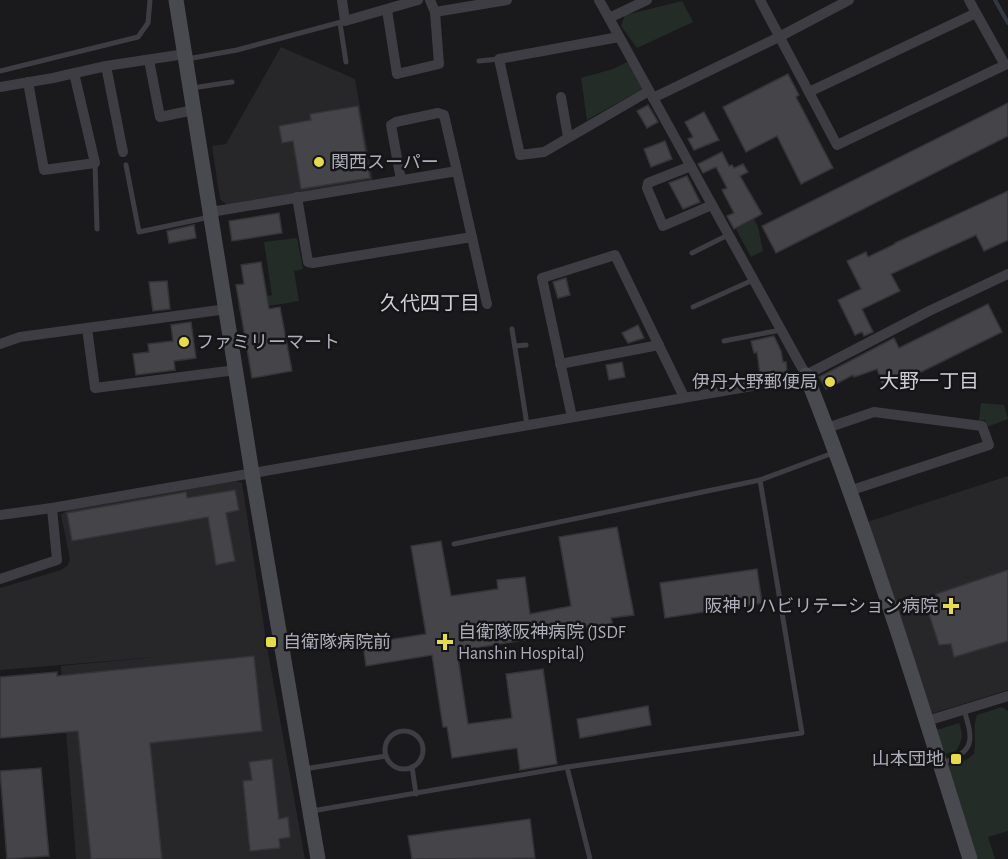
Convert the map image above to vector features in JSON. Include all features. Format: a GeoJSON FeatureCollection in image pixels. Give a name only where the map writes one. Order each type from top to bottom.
{"type":"FeatureCollection","features":[{"type":"Feature","properties":{"kind":"street"},"geometry":{"type":"LineString","coordinates":[[176,0],[252,473],[318,859]]}},
{"type":"Feature","properties":{"kind":"street"},"geometry":{"type":"LineString","coordinates":[[342,0],[343,22],[418,0]]}},
{"type":"Feature","properties":{"kind":"street"},"geometry":{"type":"LineString","coordinates":[[387,10],[397,74],[439,64],[435,12],[430,0]]}},
{"type":"Feature","properties":{"kind":"street"},"geometry":{"type":"LineString","coordinates":[[435,12],[507,0]]}},
{"type":"Feature","properties":{"kind":"street"},"geometry":{"type":"LineString","coordinates":[[599,0],[806,375],[836,452],[927,721],[970,859]]}},
{"type":"Feature","properties":{"kind":"street"},"geometry":{"type":"LineString","coordinates":[[609,18],[647,0]]}},
{"type":"Feature","properties":{"kind":"street"},"geometry":{"type":"LineString","coordinates":[[760,0],[837,145],[1005,66],[969,0]]}},
{"type":"Feature","properties":{"kind":"street"},"geometry":{"type":"LineString","coordinates":[[619,37],[499,59],[521,160],[544,152],[651,94],[779,37],[849,0]]}},
{"type":"Feature","properties":{"kind":"street"},"geometry":{"type":"LineString","coordinates":[[809,92],[976,13]]}},
{"type":"Feature","properties":{"kind":"street"},"geometry":{"type":"LineString","coordinates":[[0,87],[106,66],[185,57]]}},
{"type":"Feature","properties":{"kind":"street"},"geometry":{"type":"LineString","coordinates":[[149,60],[160,117],[194,111]]}},
{"type":"Feature","properties":{"kind":"street"},"geometry":{"type":"LineString","coordinates":[[106,66],[123,152]]}},
{"type":"Feature","properties":{"kind":"street"},"geometry":{"type":"LineString","coordinates":[[28,82],[44,170],[95,164],[74,73]]}},
{"type":"Feature","properties":{"kind":"street"},"geometry":{"type":"LineString","coordinates":[[561,97],[568,137]]}},
{"type":"Feature","properties":{"kind":"street"},"geometry":{"type":"LineString","coordinates":[[400,180],[391,125],[438,113],[444,115],[487,303]]}},
{"type":"Feature","properties":{"kind":"street"},"geometry":{"type":"LineString","coordinates":[[691,166],[648,183],[647,188],[663,226],[712,205]]}},
{"type":"Feature","properties":{"kind":"street"},"geometry":{"type":"LineString","coordinates":[[211,214],[297,197],[457,171]]}},
{"type":"Feature","properties":{"kind":"street"},"geometry":{"type":"LineString","coordinates":[[297,197],[308,262],[472,237]]}},
{"type":"Feature","properties":{"kind":"street"},"geometry":{"type":"LineString","coordinates":[[572,417],[542,278],[615,255],[684,397]]}},
{"type":"Feature","properties":{"kind":"street"},"geometry":{"type":"LineString","coordinates":[[0,515],[52,508],[716,393],[806,375],[929,311],[1008,274]]}},
{"type":"Feature","properties":{"kind":"street"},"geometry":{"type":"LineString","coordinates":[[0,344],[20,337],[227,309]]}},
{"type":"Feature","properties":{"kind":"street"},"geometry":{"type":"LineString","coordinates":[[87,328],[95,388],[236,370]]}},
{"type":"Feature","properties":{"kind":"street"},"geometry":{"type":"LineString","coordinates":[[560,364],[658,345]]}},
{"type":"Feature","properties":{"kind":"street"},"geometry":{"type":"LineString","coordinates":[[827,428],[874,412],[982,426],[989,445],[849,491]]}},
{"type":"Feature","properties":{"kind":"street"},"geometry":{"type":"LineString","coordinates":[[0,579],[57,560],[52,508]]}},
{"type":"Feature","properties":{"kind":"street"},"geometry":{"type":"LineString","coordinates":[[927,721],[1008,696]]}},
{"type":"Feature","properties":{"kind":"lane"},"geometry":{"type":"LineString","coordinates":[[0,71],[138,37],[148,23],[150,0]]}},
{"type":"Feature","properties":{"kind":"lane"},"geometry":{"type":"LineString","coordinates":[[185,57],[237,50],[343,22],[346,62]]}},
{"type":"Feature","properties":{"kind":"lane"},"geometry":{"type":"LineString","coordinates":[[479,61],[499,59]]}},
{"type":"Feature","properties":{"kind":"lane"},"geometry":{"type":"LineString","coordinates":[[191,89],[232,82]]}},
{"type":"Feature","properties":{"kind":"lane"},"geometry":{"type":"LineString","coordinates":[[95,164],[97,230]]}},
{"type":"Feature","properties":{"kind":"lane"},"geometry":{"type":"LineString","coordinates":[[126,165],[138,232],[211,214]]}},
{"type":"Feature","properties":{"kind":"lane"},"geometry":{"type":"LineString","coordinates":[[692,253],[728,235]]}},
{"type":"Feature","properties":{"kind":"lane"},"geometry":{"type":"LineString","coordinates":[[693,307],[753,280]]}},
{"type":"Feature","properties":{"kind":"lane"},"geometry":{"type":"LineString","coordinates":[[512,329],[527,425]]}},
{"type":"Feature","properties":{"kind":"lane"},"geometry":{"type":"LineString","coordinates":[[724,341],[781,330]]}},
{"type":"Feature","properties":{"kind":"lane"},"geometry":{"type":"LineString","coordinates":[[515,346],[526,345]]}},
{"type":"Feature","properties":{"kind":"lane"},"geometry":{"type":"LineString","coordinates":[[454,544],[760,480],[836,452]]}},
{"type":"Feature","properties":{"kind":"lane"},"geometry":{"type":"LineString","coordinates":[[310,812],[567,767],[802,733],[760,480]]}},
{"type":"Feature","properties":{"kind":"lane"},"geometry":{"type":"LineString","coordinates":[[940,763],[960,756],[970,745],[970,733],[964,710]]}},
{"type":"Feature","properties":{"kind":"lane"},"geometry":{"type":"LineString","coordinates":[[406,731],[414,734],[419,738],[423,748],[419,762],[403,769],[391,764],[386,756],[386,744],[396,733],[406,731]]}},
{"type":"Feature","properties":{"kind":"lane"},"geometry":{"type":"LineString","coordinates":[[303,769],[386,756]]}},
{"type":"Feature","properties":{"kind":"lane"},"geometry":{"type":"LineString","coordinates":[[412,767],[416,794]]}},
{"type":"Feature","properties":{"kind":"lane"},"geometry":{"type":"LineString","coordinates":[[567,767],[590,859]]}},
{"type":"Feature","properties":{"kind":"shaded area"},"geometry":{"type":"Polygon","coordinates":[[[682,1],[693,22],[637,48],[621,26],[625,15],[682,1]]]}},
{"type":"Feature","properties":{"kind":"shaded area"},"geometry":{"type":"Polygon","coordinates":[[[281,47],[355,79],[373,181],[227,205],[220,199],[212,146],[226,144],[281,47]]]}},
{"type":"Feature","properties":{"kind":"shaded area"},"geometry":{"type":"Polygon","coordinates":[[[629,61],[644,88],[587,120],[581,78],[613,69],[629,61]]]}},
{"type":"Feature","properties":{"kind":"shaded area"},"geometry":{"type":"Polygon","coordinates":[[[754,219],[763,251],[751,257],[736,229],[754,219]]]}},
{"type":"Feature","properties":{"kind":"shaded area"},"geometry":{"type":"Polygon","coordinates":[[[297,238],[303,269],[294,271],[299,301],[239,311],[238,302],[272,295],[264,242],[297,238]]]}},
{"type":"Feature","properties":{"kind":"shaded area"},"geometry":{"type":"Polygon","coordinates":[[[981,403],[1004,405],[1008,419],[987,427],[985,420],[979,421],[981,403]]]}},
{"type":"Feature","properties":{"kind":"shaded area","name":"阪神リハビリテーション病院"},"geometry":{"type":"Polygon","coordinates":[[[1008,476],[1008,690],[930,714],[867,522],[1008,476]]]}},
{"type":"Feature","properties":{"kind":"shaded area"},"geometry":{"type":"Polygon","coordinates":[[[235,481],[242,483],[267,647],[305,859],[76,859],[61,666],[156,657],[0,670],[0,588],[61,570],[68,565],[70,559],[61,515],[68,509],[235,481]]]}},
{"type":"Feature","properties":{"kind":"shaded area"},"geometry":{"type":"Polygon","coordinates":[[[1002,707],[1008,711],[1008,831],[988,837],[995,859],[976,859],[947,766],[966,760],[974,754],[977,715],[1002,707]]]}},
{"type":"Feature","properties":{"kind":"shaded area"},"geometry":{"type":"Polygon","coordinates":[[[959,723],[962,735],[960,744],[956,751],[945,754],[937,730],[959,723]]]}},
{"type":"Feature","properties":{"kind":"building"},"geometry":{"type":"Polygon","coordinates":[[[788,74],[799,95],[796,97],[833,168],[801,184],[777,136],[746,152],[723,107],[788,74]]]}},
{"type":"Feature","properties":{"kind":"building"},"geometry":{"type":"Polygon","coordinates":[[[1008,103],[1008,136],[776,253],[762,226],[1008,103]]]}},
{"type":"Feature","properties":{"kind":"building"},"geometry":{"type":"Polygon","coordinates":[[[648,105],[658,122],[647,128],[637,111],[648,105]]]}},
{"type":"Feature","properties":{"kind":"building"},"geometry":{"type":"Polygon","coordinates":[[[358,106],[370,178],[301,189],[293,141],[282,143],[279,126],[311,120],[310,114],[358,106]]]}},
{"type":"Feature","properties":{"kind":"building"},"geometry":{"type":"Polygon","coordinates":[[[704,112],[719,140],[694,150],[688,139],[693,137],[685,122],[704,112]]]}},
{"type":"Feature","properties":{"kind":"building"},"geometry":{"type":"Polygon","coordinates":[[[665,141],[672,159],[651,167],[644,149],[665,141]]]}},
{"type":"Feature","properties":{"kind":"building"},"geometry":{"type":"Polygon","coordinates":[[[722,152],[729,166],[732,165],[734,168],[743,164],[748,172],[740,176],[762,214],[734,229],[727,216],[734,213],[722,190],[727,188],[716,167],[703,173],[698,164],[722,152]]]}},
{"type":"Feature","properties":{"kind":"building"},"geometry":{"type":"Polygon","coordinates":[[[687,176],[700,202],[683,209],[669,183],[687,176]]]}},
{"type":"Feature","properties":{"kind":"building"},"geometry":{"type":"Polygon","coordinates":[[[1008,191],[1008,240],[984,251],[976,235],[891,274],[900,291],[862,309],[873,332],[864,336],[862,332],[855,335],[838,300],[861,289],[847,261],[866,252],[868,257],[1008,191]]]}},
{"type":"Feature","properties":{"kind":"building"},"geometry":{"type":"Polygon","coordinates":[[[279,213],[282,233],[232,241],[229,221],[279,213]]]}},
{"type":"Feature","properties":{"kind":"building"},"geometry":{"type":"Polygon","coordinates":[[[194,225],[196,238],[169,243],[167,231],[194,225]]]}},
{"type":"Feature","properties":{"kind":"building"},"geometry":{"type":"Polygon","coordinates":[[[261,262],[269,309],[280,307],[292,371],[252,378],[236,285],[244,284],[241,265],[261,262]]]}},
{"type":"Feature","properties":{"kind":"building"},"geometry":{"type":"Polygon","coordinates":[[[566,278],[570,295],[558,298],[553,282],[566,278]]]}},
{"type":"Feature","properties":{"kind":"building"},"geometry":{"type":"Polygon","coordinates":[[[167,281],[170,309],[153,311],[149,282],[167,281]]]}},
{"type":"Feature","properties":{"kind":"building"},"geometry":{"type":"Polygon","coordinates":[[[988,304],[1002,332],[917,374],[883,385],[877,369],[854,377],[853,375],[826,389],[819,377],[894,338],[899,348],[988,304]]]}},
{"type":"Feature","properties":{"kind":"building"},"geometry":{"type":"Polygon","coordinates":[[[191,322],[196,358],[174,361],[175,370],[136,375],[133,354],[149,352],[148,344],[173,341],[171,325],[191,322]]]}},
{"type":"Feature","properties":{"kind":"building"},"geometry":{"type":"Polygon","coordinates":[[[638,325],[644,338],[628,343],[622,333],[638,325]]]}},
{"type":"Feature","properties":{"kind":"building"},"geometry":{"type":"Polygon","coordinates":[[[774,336],[783,362],[786,362],[787,372],[760,375],[757,352],[754,353],[751,341],[774,336]]]}},
{"type":"Feature","properties":{"kind":"building"},"geometry":{"type":"Polygon","coordinates":[[[622,362],[625,377],[609,380],[606,365],[622,362]]]}},
{"type":"Feature","properties":{"kind":"building"},"geometry":{"type":"Polygon","coordinates":[[[235,490],[239,510],[226,513],[235,561],[216,565],[208,517],[72,541],[67,513],[186,492],[187,498],[235,490]]]}},
{"type":"Feature","properties":{"kind":"building"},"geometry":{"type":"Polygon","coordinates":[[[617,527],[634,615],[611,618],[613,626],[588,631],[587,626],[529,636],[530,639],[457,651],[468,724],[512,718],[506,674],[543,669],[557,764],[520,770],[517,748],[452,758],[447,727],[443,727],[432,655],[366,666],[363,644],[426,634],[411,546],[441,541],[451,596],[498,589],[497,580],[525,577],[530,614],[571,606],[559,537],[617,527]]]}},
{"type":"Feature","properties":{"kind":"building"},"geometry":{"type":"Polygon","coordinates":[[[757,569],[762,603],[665,618],[660,583],[757,569]]]}},
{"type":"Feature","properties":{"kind":"building"},"geometry":{"type":"Polygon","coordinates":[[[1008,570],[1008,641],[954,657],[951,644],[939,645],[927,608],[939,604],[936,594],[1008,570]]]}},
{"type":"Feature","properties":{"kind":"building"},"geometry":{"type":"Polygon","coordinates":[[[254,656],[262,731],[150,743],[162,859],[91,859],[78,731],[0,738],[0,677],[57,672],[57,676],[254,656]]]}},
{"type":"Feature","properties":{"kind":"building"},"geometry":{"type":"Polygon","coordinates":[[[648,706],[651,725],[580,738],[577,719],[648,706]]]}},
{"type":"Feature","properties":{"kind":"building"},"geometry":{"type":"Polygon","coordinates":[[[272,759],[279,819],[288,817],[290,837],[279,839],[280,848],[250,851],[243,781],[252,780],[249,762],[272,759]]]}},
{"type":"Feature","properties":{"kind":"building"},"geometry":{"type":"Polygon","coordinates":[[[41,768],[49,856],[7,859],[0,771],[41,768]]]}},
{"type":"Feature","properties":{"kind":"building"},"geometry":{"type":"Polygon","coordinates":[[[530,819],[535,858],[412,859],[408,836],[530,819]]]}},
{"type":"Feature","properties":{"kind":"waterway"},"geometry":{"type":"LineString","coordinates":[[995,0],[1008,23]]}},
{"type":"Feature","properties":{"kind":"place","name":"関西スーパー"},"geometry":{"type":"Point","coordinates":[319,162]}},
{"type":"Feature","properties":{"kind":"place","name":"ファミリーマート"},"geometry":{"type":"Point","coordinates":[184,342]}},
{"type":"Feature","properties":{"kind":"place","name":"伊丹大野郵便局"},"geometry":{"type":"Point","coordinates":[830,382]}},
{"type":"Feature","properties":{"kind":"place","name":"阪神リハビリテーション病院"},"geometry":{"type":"Point","coordinates":[951,606]}},
{"type":"Feature","properties":{"kind":"place","name":"自衛隊病院前"},"geometry":{"type":"Point","coordinates":[271,642]}},
{"type":"Feature","properties":{"kind":"place","name":"自衛隊阪神病院 (JSDF Hanshin Hospital)"},"geometry":{"type":"Point","coordinates":[445,642]}},
{"type":"Feature","properties":{"kind":"place","name":"山本団地"},"geometry":{"type":"Point","coordinates":[956,759]}},
{"type":"Feature","properties":{"kind":"district","name":"久代四丁目"},"geometry":{"type":"Point","coordinates":[430,303]}},
{"type":"Feature","properties":{"kind":"district","name":"大野一丁目"},"geometry":{"type":"Point","coordinates":[929,381]}}]}
